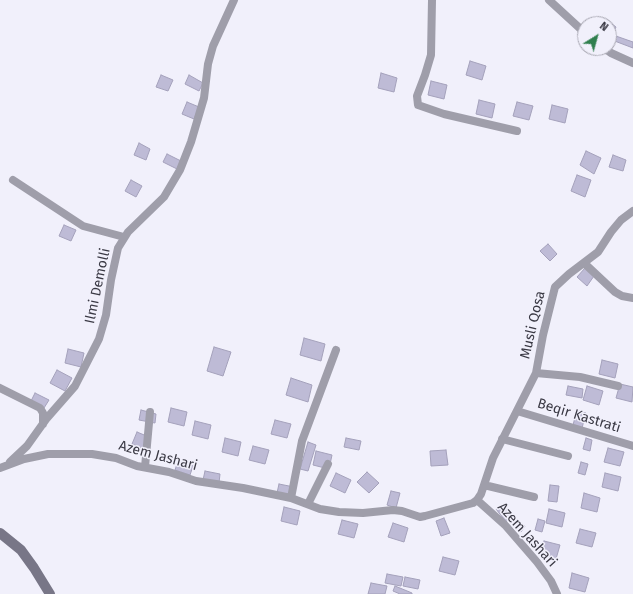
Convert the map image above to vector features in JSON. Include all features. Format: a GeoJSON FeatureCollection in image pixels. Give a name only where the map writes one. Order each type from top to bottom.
{"type":"FeatureCollection","features":[{"type":"Feature","properties":{"kind":"street","name":"Ilmi Demolli"},"geometry":{"type":"LineString","coordinates":[[3,466],[27,446],[43,424],[75,386],[99,339],[106,315],[116,254],[124,237],[164,197],[180,170],[191,142],[204,98],[208,64],[213,46],[234,0]]}},
{"type":"Feature","properties":{"kind":"street"},"geometry":{"type":"LineString","coordinates":[[432,0],[431,55],[417,96],[418,105],[444,114],[472,119],[517,131]]}},
{"type":"Feature","properties":{"kind":"street"},"geometry":{"type":"LineString","coordinates":[[549,0],[577,26]]}},
{"type":"Feature","properties":{"kind":"street"},"geometry":{"type":"LineString","coordinates":[[617,56],[633,62]]}},
{"type":"Feature","properties":{"kind":"street"},"geometry":{"type":"LineString","coordinates":[[13,180],[83,226],[124,237]]}},
{"type":"Feature","properties":{"kind":"street","name":"Musli Qosa"},"geometry":{"type":"LineString","coordinates":[[534,377],[555,287],[569,274],[598,252],[621,220],[633,211]]}},
{"type":"Feature","properties":{"kind":"street"},"geometry":{"type":"LineString","coordinates":[[584,263],[615,292],[622,296],[633,298]]}},
{"type":"Feature","properties":{"kind":"street"},"geometry":{"type":"LineString","coordinates":[[291,498],[302,441],[336,350]]}},
{"type":"Feature","properties":{"kind":"street"},"geometry":{"type":"LineString","coordinates":[[534,377],[580,377],[618,386]]}},
{"type":"Feature","properties":{"kind":"street","name":"Beqir Kastrati"},"geometry":{"type":"LineString","coordinates":[[477,500],[484,485],[493,458],[534,377]]}},
{"type":"Feature","properties":{"kind":"street"},"geometry":{"type":"LineString","coordinates":[[0,388],[40,408],[44,413],[43,424]]}},
{"type":"Feature","properties":{"kind":"street","name":"Beqir Kastrati"},"geometry":{"type":"LineString","coordinates":[[517,411],[633,446]]}},
{"type":"Feature","properties":{"kind":"street"},"geometry":{"type":"LineString","coordinates":[[145,468],[150,412]]}},
{"type":"Feature","properties":{"kind":"street"},"geometry":{"type":"LineString","coordinates":[[502,439],[568,456]]}},
{"type":"Feature","properties":{"kind":"street","name":"Azem Jashari"},"geometry":{"type":"LineString","coordinates":[[3,466],[36,456],[66,453],[104,456],[145,468],[169,472],[196,481],[243,488],[291,498],[320,509],[339,512],[363,513],[393,510],[425,516],[468,505],[477,500],[505,525],[523,546],[551,581],[557,594]]}},
{"type":"Feature","properties":{"kind":"street"},"geometry":{"type":"LineString","coordinates":[[308,504],[328,464]]}},
{"type":"Feature","properties":{"kind":"street"},"geometry":{"type":"LineString","coordinates":[[484,485],[534,497]]}},
{"type":"Feature","properties":{"kind":"street"},"geometry":{"type":"LineString","coordinates":[[0,532],[21,550],[50,594]]}},
{"type":"Feature","properties":{"kind":"building"},"geometry":{"type":"Polygon","coordinates":[[[617,36],[633,42],[633,48],[617,42],[617,36]]]}},
{"type":"Feature","properties":{"kind":"building"},"geometry":{"type":"Polygon","coordinates":[[[470,61],[486,66],[482,80],[466,75],[470,61]]]}},
{"type":"Feature","properties":{"kind":"building"},"geometry":{"type":"Polygon","coordinates":[[[381,73],[397,78],[394,92],[378,88],[381,73]]]}},
{"type":"Feature","properties":{"kind":"building"},"geometry":{"type":"Polygon","coordinates":[[[161,75],[173,80],[168,91],[156,87],[161,75]]]}},
{"type":"Feature","properties":{"kind":"building"},"geometry":{"type":"Polygon","coordinates":[[[189,75],[203,83],[199,91],[185,84],[189,75]]]}},
{"type":"Feature","properties":{"kind":"building"},"geometry":{"type":"Polygon","coordinates":[[[431,81],[447,85],[444,99],[428,95],[431,81]]]}},
{"type":"Feature","properties":{"kind":"building"},"geometry":{"type":"Polygon","coordinates":[[[479,100],[495,104],[492,118],[476,114],[479,100]]]}},
{"type":"Feature","properties":{"kind":"building"},"geometry":{"type":"Polygon","coordinates":[[[187,102],[199,107],[194,119],[182,114],[187,102]]]}},
{"type":"Feature","properties":{"kind":"building"},"geometry":{"type":"Polygon","coordinates":[[[517,102],[533,106],[529,120],[513,116],[517,102]]]}},
{"type":"Feature","properties":{"kind":"building"},"geometry":{"type":"Polygon","coordinates":[[[552,105],[568,109],[565,123],[549,119],[552,105]]]}},
{"type":"Feature","properties":{"kind":"building"},"geometry":{"type":"Polygon","coordinates":[[[139,143],[150,149],[146,160],[134,155],[139,143]]]}},
{"type":"Feature","properties":{"kind":"building"},"geometry":{"type":"Polygon","coordinates":[[[586,151],[601,158],[594,174],[580,165],[586,151]]]}},
{"type":"Feature","properties":{"kind":"building"},"geometry":{"type":"Polygon","coordinates":[[[167,154],[181,161],[177,169],[163,162],[167,154]]]}},
{"type":"Feature","properties":{"kind":"building"},"geometry":{"type":"Polygon","coordinates":[[[613,155],[626,160],[623,171],[609,167],[613,155]]]}},
{"type":"Feature","properties":{"kind":"building"},"geometry":{"type":"Polygon","coordinates":[[[577,175],[591,180],[585,197],[571,191],[577,175]]]}},
{"type":"Feature","properties":{"kind":"building"},"geometry":{"type":"Polygon","coordinates":[[[131,180],[142,186],[136,197],[125,191],[131,180]]]}},
{"type":"Feature","properties":{"kind":"building"},"geometry":{"type":"Polygon","coordinates":[[[64,225],[76,230],[71,241],[59,236],[64,225]]]}},
{"type":"Feature","properties":{"kind":"building"},"geometry":{"type":"Polygon","coordinates":[[[548,244],[557,254],[550,261],[540,251],[548,244]]]}},
{"type":"Feature","properties":{"kind":"building"},"geometry":{"type":"Polygon","coordinates":[[[585,268],[594,276],[587,286],[577,277],[585,268]]]}},
{"type":"Feature","properties":{"kind":"building"},"geometry":{"type":"Polygon","coordinates":[[[304,338],[325,344],[321,361],[300,355],[304,338]]]}},
{"type":"Feature","properties":{"kind":"building"},"geometry":{"type":"Polygon","coordinates":[[[214,347],[231,352],[223,376],[207,371],[214,347]]]}},
{"type":"Feature","properties":{"kind":"building"},"geometry":{"type":"Polygon","coordinates":[[[68,349],[84,353],[81,367],[65,363],[68,349]]]}},
{"type":"Feature","properties":{"kind":"building"},"geometry":{"type":"Polygon","coordinates":[[[602,360],[618,364],[615,378],[599,374],[602,360]]]}},
{"type":"Feature","properties":{"kind":"building"},"geometry":{"type":"Polygon","coordinates":[[[57,370],[72,378],[65,391],[50,383],[57,370]]]}},
{"type":"Feature","properties":{"kind":"building"},"geometry":{"type":"Polygon","coordinates":[[[291,378],[312,385],[308,402],[286,395],[291,378]]]}},
{"type":"Feature","properties":{"kind":"building"},"geometry":{"type":"Polygon","coordinates":[[[620,384],[633,387],[632,402],[616,398],[620,384]]]}},
{"type":"Feature","properties":{"kind":"building"},"geometry":{"type":"Polygon","coordinates":[[[568,386],[583,389],[582,398],[566,395],[568,386]]]}},
{"type":"Feature","properties":{"kind":"building"},"geometry":{"type":"Polygon","coordinates":[[[587,386],[603,391],[599,405],[583,400],[587,386]]]}},
{"type":"Feature","properties":{"kind":"building"},"geometry":{"type":"Polygon","coordinates":[[[35,393],[49,400],[44,408],[31,401],[35,393]]]}},
{"type":"Feature","properties":{"kind":"building"},"geometry":{"type":"Polygon","coordinates":[[[171,408],[187,412],[184,426],[168,422],[171,408]]]}},
{"type":"Feature","properties":{"kind":"building"},"geometry":{"type":"Polygon","coordinates":[[[141,410],[156,414],[155,423],[139,420],[141,410]]]}},
{"type":"Feature","properties":{"kind":"building"},"geometry":{"type":"Polygon","coordinates":[[[577,410],[586,413],[582,428],[573,425],[577,410]]]}},
{"type":"Feature","properties":{"kind":"building"},"geometry":{"type":"Polygon","coordinates":[[[275,420],[291,424],[287,438],[271,434],[275,420]]]}},
{"type":"Feature","properties":{"kind":"building"},"geometry":{"type":"Polygon","coordinates":[[[195,421],[211,425],[208,439],[192,435],[195,421]]]}},
{"type":"Feature","properties":{"kind":"building"},"geometry":{"type":"Polygon","coordinates":[[[137,432],[149,437],[144,449],[132,444],[137,432]]]}},
{"type":"Feature","properties":{"kind":"building"},"geometry":{"type":"Polygon","coordinates":[[[225,438],[241,442],[238,456],[222,452],[225,438]]]}},
{"type":"Feature","properties":{"kind":"building"},"geometry":{"type":"Polygon","coordinates":[[[346,438],[361,441],[359,450],[344,447],[346,438]]]}},
{"type":"Feature","properties":{"kind":"building"},"geometry":{"type":"Polygon","coordinates":[[[586,438],[592,440],[590,451],[583,449],[586,438]]]}},
{"type":"Feature","properties":{"kind":"building"},"geometry":{"type":"Polygon","coordinates":[[[308,442],[316,445],[308,471],[300,469],[308,442]]]}},
{"type":"Feature","properties":{"kind":"building"},"geometry":{"type":"Polygon","coordinates":[[[253,446],[269,450],[265,464],[249,460],[253,446]]]}},
{"type":"Feature","properties":{"kind":"building"},"geometry":{"type":"Polygon","coordinates":[[[608,448],[624,452],[620,466],[604,462],[608,448]]]}},
{"type":"Feature","properties":{"kind":"building"},"geometry":{"type":"Polygon","coordinates":[[[446,450],[448,465],[431,466],[430,451],[446,450]]]}},
{"type":"Feature","properties":{"kind":"building"},"geometry":{"type":"Polygon","coordinates":[[[316,451],[332,455],[329,469],[313,465],[316,451]]]}},
{"type":"Feature","properties":{"kind":"building"},"geometry":{"type":"Polygon","coordinates":[[[178,461],[193,466],[190,475],[175,470],[178,461]]]}},
{"type":"Feature","properties":{"kind":"building"},"geometry":{"type":"Polygon","coordinates":[[[581,462],[588,464],[585,475],[578,473],[581,462]]]}},
{"type":"Feature","properties":{"kind":"building"},"geometry":{"type":"Polygon","coordinates":[[[205,471],[220,474],[219,483],[203,480],[205,471]]]}},
{"type":"Feature","properties":{"kind":"building"},"geometry":{"type":"Polygon","coordinates":[[[367,472],[379,483],[369,493],[357,482],[367,472]]]}},
{"type":"Feature","properties":{"kind":"building"},"geometry":{"type":"Polygon","coordinates":[[[336,473],[351,480],[345,493],[330,486],[336,473]]]}},
{"type":"Feature","properties":{"kind":"building"},"geometry":{"type":"Polygon","coordinates":[[[605,473],[621,477],[618,491],[602,487],[605,473]]]}},
{"type":"Feature","properties":{"kind":"building"},"geometry":{"type":"Polygon","coordinates":[[[279,484],[294,487],[292,496],[277,493],[279,484]]]}},
{"type":"Feature","properties":{"kind":"building"},"geometry":{"type":"Polygon","coordinates":[[[550,485],[559,486],[557,502],[548,501],[550,485]]]}},
{"type":"Feature","properties":{"kind":"building"},"geometry":{"type":"Polygon","coordinates":[[[391,491],[400,493],[396,508],[387,505],[391,491]]]}},
{"type":"Feature","properties":{"kind":"building"},"geometry":{"type":"Polygon","coordinates":[[[584,493],[600,498],[597,512],[581,508],[584,493]]]}},
{"type":"Feature","properties":{"kind":"building"},"geometry":{"type":"Polygon","coordinates":[[[504,504],[513,516],[506,522],[496,509],[504,504]]]}},
{"type":"Feature","properties":{"kind":"building"},"geometry":{"type":"Polygon","coordinates":[[[284,507],[300,511],[297,525],[281,521],[284,507]]]}},
{"type":"Feature","properties":{"kind":"building"},"geometry":{"type":"Polygon","coordinates":[[[549,509],[565,513],[562,527],[546,523],[549,509]]]}},
{"type":"Feature","properties":{"kind":"building"},"geometry":{"type":"Polygon","coordinates":[[[444,518],[450,533],[441,536],[436,521],[444,518]]]}},
{"type":"Feature","properties":{"kind":"building"},"geometry":{"type":"Polygon","coordinates":[[[538,519],[545,521],[542,532],[535,530],[538,519]]]}},
{"type":"Feature","properties":{"kind":"building"},"geometry":{"type":"Polygon","coordinates":[[[342,520],[358,524],[354,538],[338,534],[342,520]]]}},
{"type":"Feature","properties":{"kind":"building"},"geometry":{"type":"Polygon","coordinates":[[[516,520],[525,526],[521,532],[512,525],[516,520]]]}},
{"type":"Feature","properties":{"kind":"building"},"geometry":{"type":"Polygon","coordinates":[[[393,523],[408,528],[404,542],[388,537],[393,523]]]}},
{"type":"Feature","properties":{"kind":"building"},"geometry":{"type":"Polygon","coordinates":[[[580,529],[596,533],[592,547],[576,543],[580,529]]]}},
{"type":"Feature","properties":{"kind":"building"},"geometry":{"type":"Polygon","coordinates":[[[544,541],[560,545],[556,559],[540,555],[544,541]]]}},
{"type":"Feature","properties":{"kind":"building"},"geometry":{"type":"Polygon","coordinates":[[[443,557],[459,561],[455,575],[439,571],[443,557]]]}},
{"type":"Feature","properties":{"kind":"building"},"geometry":{"type":"Polygon","coordinates":[[[572,573],[589,578],[585,592],[569,588],[572,573]]]}},
{"type":"Feature","properties":{"kind":"building"},"geometry":{"type":"Polygon","coordinates":[[[387,574],[403,577],[401,586],[385,583],[387,574]]]}},
{"type":"Feature","properties":{"kind":"building"},"geometry":{"type":"Polygon","coordinates":[[[405,577],[420,580],[418,589],[403,586],[405,577]]]}},
{"type":"Feature","properties":{"kind":"building"},"geometry":{"type":"Polygon","coordinates":[[[371,583],[387,586],[385,594],[368,594],[371,583]]]}},
{"type":"Feature","properties":{"kind":"building"},"geometry":{"type":"Polygon","coordinates":[[[395,586],[412,594],[400,594],[393,591],[395,586]]]}}]}
